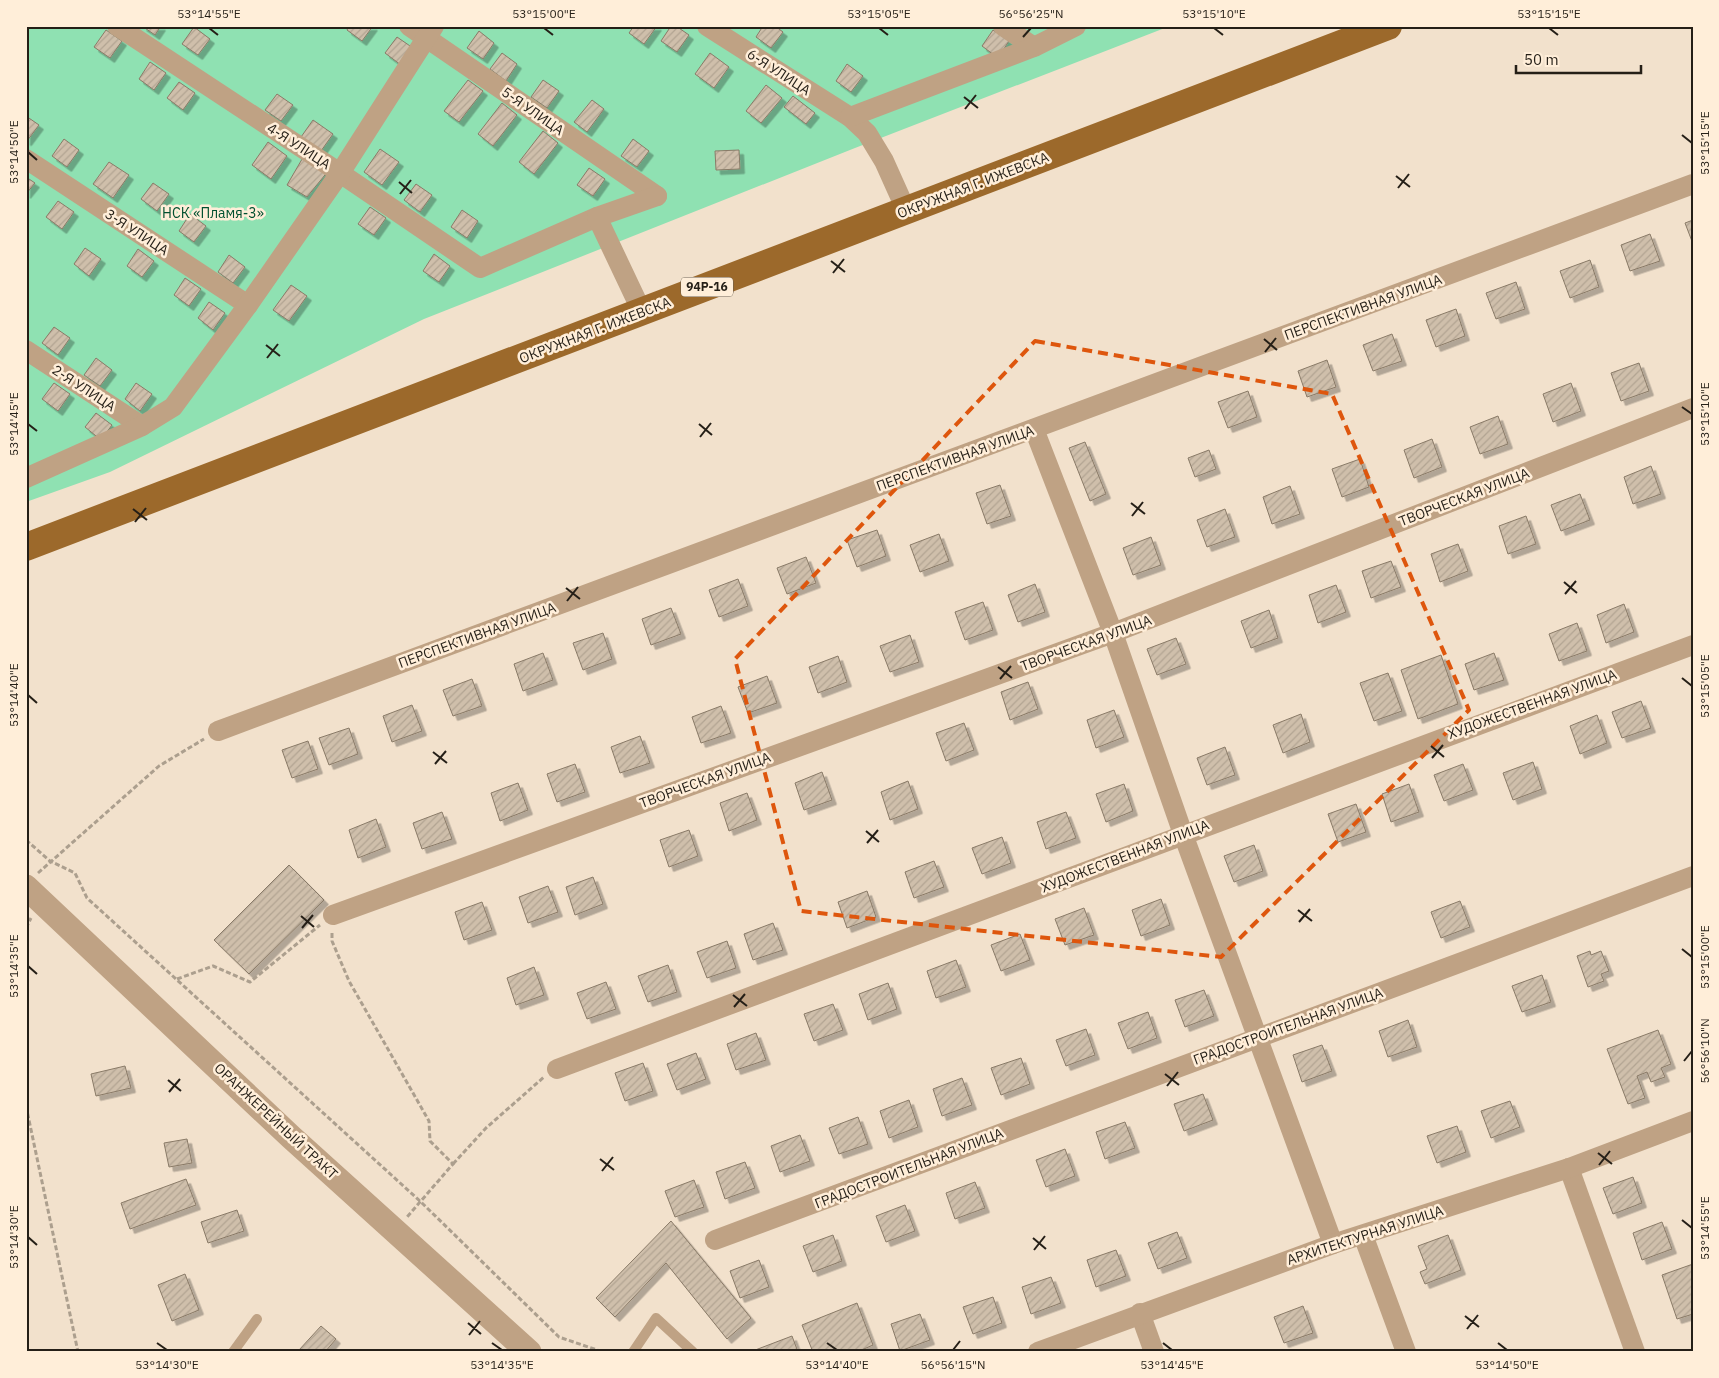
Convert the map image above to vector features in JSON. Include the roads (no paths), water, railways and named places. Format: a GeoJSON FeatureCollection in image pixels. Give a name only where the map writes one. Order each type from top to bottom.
{"type":"FeatureCollection","features":[{"type":"Feature","properties":{"kind":"main road","name":"ОКРУЖНАЯ Г. ИЖЕВСКА"},"geometry":{"type":"LineString","coordinates":[[26,547],[1388,26]]}},
{"type":"Feature","properties":{"kind":"street","name":"4-Я УЛИЦА"},"geometry":{"type":"LineString","coordinates":[[116,26],[340,173],[480,268],[597,217]]}},
{"type":"Feature","properties":{"kind":"street","name":"5-Я УЛИЦА"},"geometry":{"type":"LineString","coordinates":[[409,26],[430,32],[657,196],[597,217]]}},
{"type":"Feature","properties":{"kind":"street","name":"6-Я УЛИЦА"},"geometry":{"type":"LineString","coordinates":[[707,26],[850,117],[867,133],[884,162],[906,210]]}},
{"type":"Feature","properties":{"kind":"street"},"geometry":{"type":"LineString","coordinates":[[1003,26],[1034,46]]}},
{"type":"Feature","properties":{"kind":"street"},"geometry":{"type":"LineString","coordinates":[[850,117],[1034,46],[1076,26]]}},
{"type":"Feature","properties":{"kind":"street"},"geometry":{"type":"LineString","coordinates":[[26,478],[142,426],[173,407],[248,305],[340,173],[430,32]]}},
{"type":"Feature","properties":{"kind":"street","name":"3-Я УЛИЦА"},"geometry":{"type":"LineString","coordinates":[[26,159],[248,305]]}},
{"type":"Feature","properties":{"kind":"street","name":"ПЕРСПЕКТИВНАЯ УЛИЦА"},"geometry":{"type":"LineString","coordinates":[[218,731],[1693,184]]}},
{"type":"Feature","properties":{"kind":"street"},"geometry":{"type":"LineString","coordinates":[[597,217],[642,312]]}},
{"type":"Feature","properties":{"kind":"street","name":"2-Я УЛИЦА"},"geometry":{"type":"LineString","coordinates":[[26,350],[142,426]]}},
{"type":"Feature","properties":{"kind":"street","name":"ТВОРЧЕСКАЯ УЛИЦА"},"geometry":{"type":"LineString","coordinates":[[332,915],[1113,633],[1693,408]]}},
{"type":"Feature","properties":{"kind":"street"},"geometry":{"type":"LineString","coordinates":[[1034,429],[1113,633],[1256,1038],[1333,1244]]}},
{"type":"Feature","properties":{"kind":"street","name":"ХУДОЖЕСТВЕННАЯ УЛИЦА"},"geometry":{"type":"LineString","coordinates":[[557,1069],[1693,644]]}},
{"type":"Feature","properties":{"kind":"street","name":"ГРАДОСТРОИТЕЛЬНАЯ УЛИЦА"},"geometry":{"type":"LineString","coordinates":[[715,1240],[1693,876]]}},
{"type":"Feature","properties":{"kind":"street","name":"ОРАНЖЕРЕЙНЫЙ ТРАКТ"},"geometry":{"type":"LineString","coordinates":[[29,883],[291,1137],[529,1352]]}},
{"type":"Feature","properties":{"kind":"street","name":"АРХИТЕКТУРНАЯ УЛИЦА"},"geometry":{"type":"LineString","coordinates":[[1038,1352],[1140,1313],[1333,1244],[1568,1168],[1693,1120]]}},
{"type":"Feature","properties":{"kind":"street"},"geometry":{"type":"LineString","coordinates":[[1568,1168],[1635,1352]]}},
{"type":"Feature","properties":{"kind":"street"},"geometry":{"type":"LineString","coordinates":[[1363,1235],[1406,1352]]}},
{"type":"Feature","properties":{"kind":"street"},"geometry":{"type":"LineString","coordinates":[[1140,1313],[1154,1352]]}},
{"type":"Feature","properties":{"kind":"lane"},"geometry":{"type":"LineString","coordinates":[[632,1352],[656,1318],[693,1352]]}},
{"type":"Feature","properties":{"kind":"lane"},"geometry":{"type":"LineString","coordinates":[[233,1352],[257,1319]]}},
{"type":"Feature","properties":{"kind":"park label","name":"НСК «Пламя-3»"},"geometry":{"type":"Point","coordinates":[213,213]}}]}
